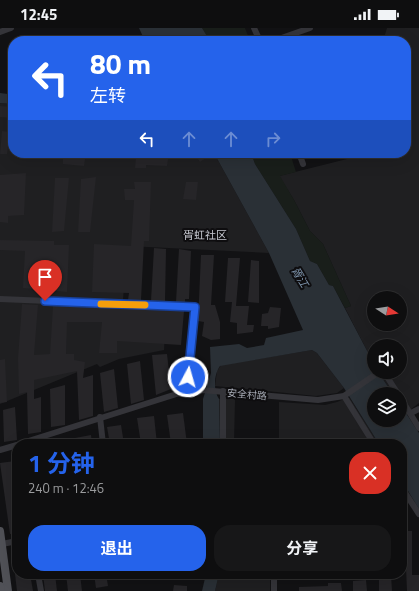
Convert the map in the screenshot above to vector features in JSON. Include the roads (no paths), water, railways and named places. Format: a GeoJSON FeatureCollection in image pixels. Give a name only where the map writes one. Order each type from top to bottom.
{"type":"FeatureCollection","features":[{"type":"Feature","properties":{"kind":"main road"},"geometry":{"type":"LineString","coordinates":[[0,532],[8,591]]}},
{"type":"Feature","properties":{"kind":"main road"},"geometry":{"type":"LineString","coordinates":[[0,586],[1,591]]}},
{"type":"Feature","properties":{"kind":"street"},"geometry":{"type":"LineString","coordinates":[[0,32],[11,28]]}},
{"type":"Feature","properties":{"kind":"street"},"geometry":{"type":"LineString","coordinates":[[287,36],[310,28]]}},
{"type":"Feature","properties":{"kind":"street"},"geometry":{"type":"LineString","coordinates":[[301,158],[303,164]]}},
{"type":"Feature","properties":{"kind":"street"},"geometry":{"type":"LineString","coordinates":[[0,299],[195,307],[186,391]]}},
{"type":"Feature","properties":{"kind":"street","name":"安全村路"},"geometry":{"type":"LineString","coordinates":[[33,439],[186,391],[220,391],[318,400],[345,395],[369,379]]}},
{"type":"Feature","properties":{"kind":"street"},"geometry":{"type":"LineString","coordinates":[[220,391],[223,439]]}},
{"type":"Feature","properties":{"kind":"street"},"geometry":{"type":"LineString","coordinates":[[345,395],[371,439]]}},
{"type":"Feature","properties":{"kind":"street"},"geometry":{"type":"LineString","coordinates":[[407,407],[419,428]]}},
{"type":"Feature","properties":{"kind":"street"},"geometry":{"type":"LineString","coordinates":[[411,413],[419,409]]}},
{"type":"Feature","properties":{"kind":"street"},"geometry":{"type":"LineString","coordinates":[[100,417],[103,439]]}},
{"type":"Feature","properties":{"kind":"street","name":"安全村路"},"geometry":{"type":"LineString","coordinates":[[0,450],[12,446]]}},
{"type":"Feature","properties":{"kind":"street"},"geometry":{"type":"LineString","coordinates":[[407,496],[419,514]]}},
{"type":"Feature","properties":{"kind":"street"},"geometry":{"type":"LineString","coordinates":[[2,544],[12,541]]}},
{"type":"Feature","properties":{"kind":"street"},"geometry":{"type":"LineString","coordinates":[[39,579],[41,591]]}},
{"type":"Feature","properties":{"kind":"street"},"geometry":{"type":"LineString","coordinates":[[274,579],[274,591]]}},
{"type":"Feature","properties":{"kind":"water"},"geometry":{"type":"Polygon","coordinates":[[[139,28],[202,28],[207,36],[143,36],[139,28]]]}},
{"type":"Feature","properties":{"kind":"water"},"geometry":{"type":"Polygon","coordinates":[[[0,93],[8,94],[8,104],[0,103],[0,93]]]}},
{"type":"Feature","properties":{"kind":"water","name":"胥江"},"geometry":{"type":"Polygon","coordinates":[[[217,158],[253,158],[255,164],[296,229],[310,261],[317,264],[329,285],[333,286],[367,351],[367,379],[383,379],[388,387],[367,387],[367,425],[344,388],[317,353],[312,350],[220,366],[216,373],[215,382],[219,399],[220,439],[203,439],[203,399],[211,373],[210,347],[239,344],[247,348],[264,345],[266,338],[303,330],[269,253],[217,158]]]}},
{"type":"Feature","properties":{"kind":"water"},"geometry":{"type":"Polygon","coordinates":[[[407,415],[419,433],[419,509],[407,489],[407,439],[376,439],[368,427],[407,427],[407,415]]]}},
{"type":"Feature","properties":{"kind":"water"},"geometry":{"type":"Polygon","coordinates":[[[205,579],[218,579],[215,591],[202,591],[205,579]]]}},
{"type":"Feature","properties":{"kind":"district","name":"胥虹社区"},"geometry":{"type":"Point","coordinates":[205,235]}}]}
